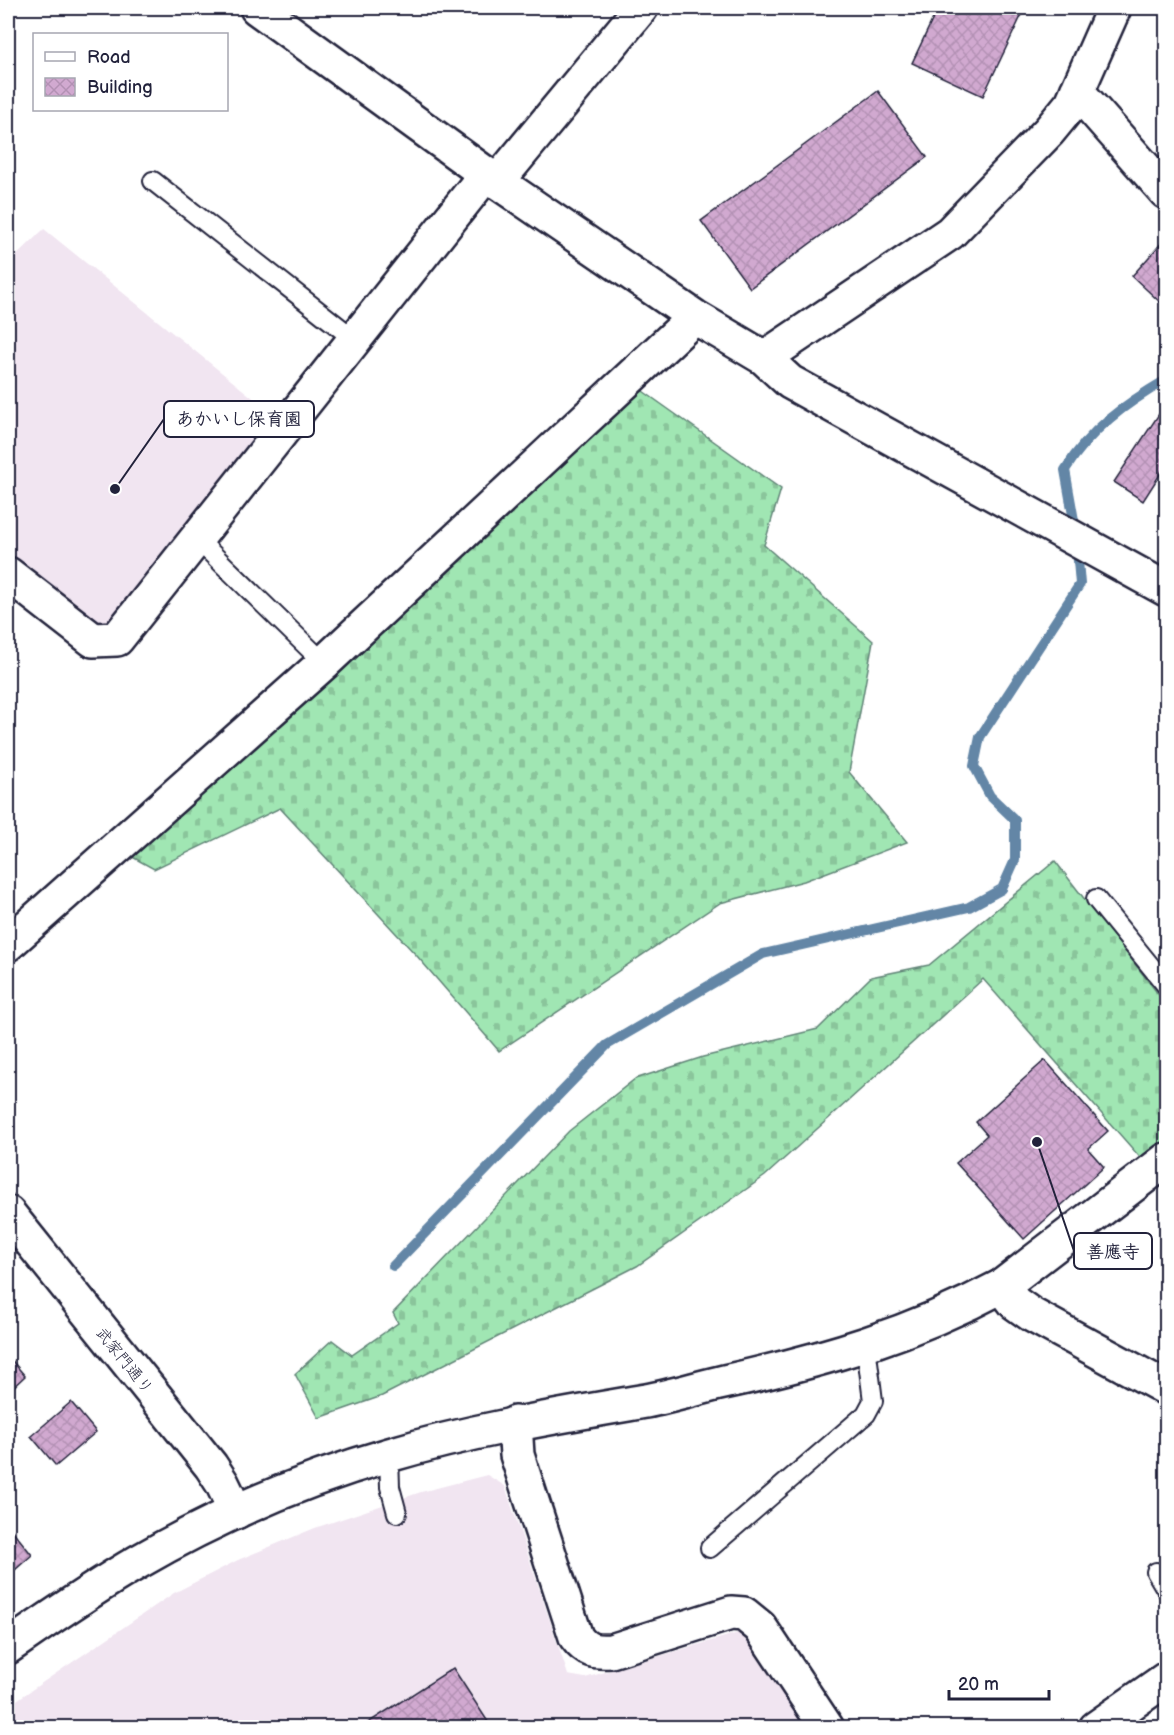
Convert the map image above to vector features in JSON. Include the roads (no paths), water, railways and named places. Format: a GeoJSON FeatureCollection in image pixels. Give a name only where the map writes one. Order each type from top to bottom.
{"type":"FeatureCollection","features":[{"type":"Feature","properties":{"kind":"street"},"geometry":{"type":"LineString","coordinates":[[257,8],[491,178],[694,317],[764,358],[790,382],[1167,589]]}},
{"type":"Feature","properties":{"kind":"street"},"geometry":{"type":"LineString","coordinates":[[8,574],[93,640],[117,639],[198,540],[354,339],[491,178],[641,8]]}},
{"type":"Feature","properties":{"kind":"street"},"geometry":{"type":"LineString","coordinates":[[764,358],[950,233],[1049,131],[1072,102],[1114,8]]}},
{"type":"Feature","properties":{"kind":"street"},"geometry":{"type":"LineString","coordinates":[[1077,91],[1167,192]]}},
{"type":"Feature","properties":{"kind":"street"},"geometry":{"type":"LineString","coordinates":[[8,944],[324,663],[694,317]]}},
{"type":"Feature","properties":{"kind":"street"},"geometry":{"type":"LineString","coordinates":[[8,1647],[138,1562],[236,1512],[318,1478],[389,1455],[515,1423],[648,1400],[805,1364],[866,1346],[957,1310],[1002,1286],[1167,1160]]}},
{"type":"Feature","properties":{"kind":"street","name":"武家門通り"},"geometry":{"type":"LineString","coordinates":[[8,1213],[211,1466],[236,1512]]}},
{"type":"Feature","properties":{"kind":"street"},"geometry":{"type":"LineString","coordinates":[[1002,1286],[1015,1303],[1032,1315],[1167,1388]]}},
{"type":"Feature","properties":{"kind":"street"},"geometry":{"type":"LineString","coordinates":[[515,1423],[517,1455],[576,1636],[583,1646],[594,1652],[611,1650],[731,1613],[744,1614],[760,1627],[827,1728]]}},
{"type":"Feature","properties":{"kind":"street"},"geometry":{"type":"LineString","coordinates":[[1095,1728],[1167,1679]]}},
{"type":"Feature","properties":{"kind":"lane"},"geometry":{"type":"LineString","coordinates":[[153,181],[354,339]]}},
{"type":"Feature","properties":{"kind":"lane"},"geometry":{"type":"LineString","coordinates":[[198,540],[324,663]]}},
{"type":"Feature","properties":{"kind":"lane"},"geometry":{"type":"LineString","coordinates":[[1096,899],[1167,985]]}},
{"type":"Feature","properties":{"kind":"lane"},"geometry":{"type":"LineString","coordinates":[[710,1548],[866,1414],[873,1401],[866,1346]]}},
{"type":"Feature","properties":{"kind":"lane"},"geometry":{"type":"LineString","coordinates":[[389,1455],[390,1487],[397,1513]]}},
{"type":"Feature","properties":{"kind":"lane"},"geometry":{"type":"LineString","coordinates":[[1156,1572],[1167,1589]]}},
{"type":"Feature","properties":{"kind":"waterway"},"geometry":{"type":"LineString","coordinates":[[393,1266],[607,1045],[763,954],[969,907],[1002,889],[1015,860],[1015,820],[990,796],[974,766],[980,737],[1080,584],[1075,526],[1065,470],[1097,430],[1136,398],[1166,380]]}},
{"type":"Feature","properties":{"kind":"place","name":"あかいし保育園"},"geometry":{"type":"Point","coordinates":[115,489]}},
{"type":"Feature","properties":{"kind":"place","name":"善應寺"},"geometry":{"type":"Point","coordinates":[1037,1142]}}]}
